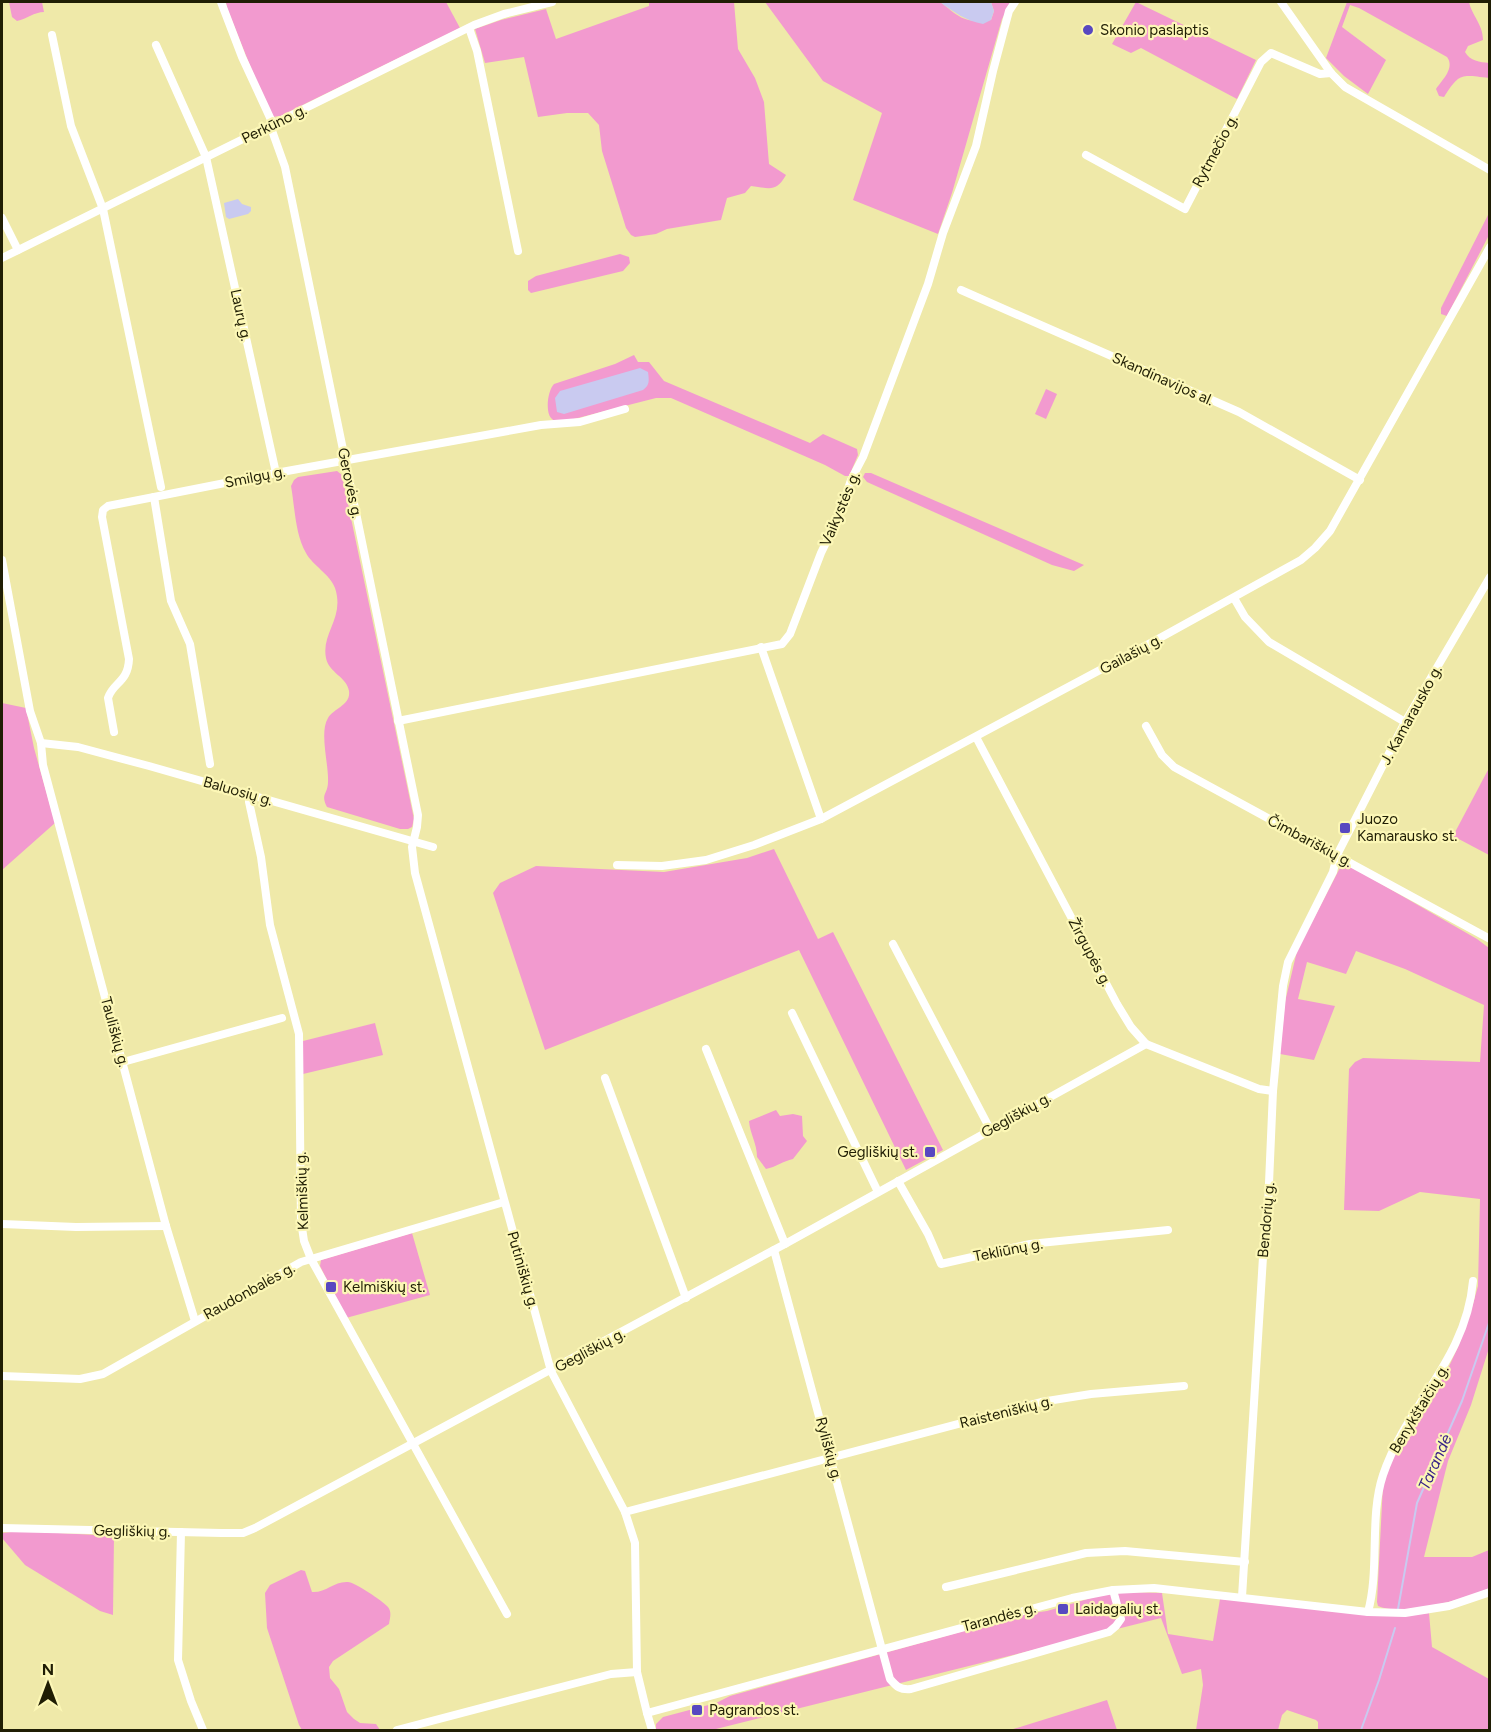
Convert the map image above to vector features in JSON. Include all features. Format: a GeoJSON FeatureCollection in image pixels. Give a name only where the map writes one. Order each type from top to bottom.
{"type":"FeatureCollection","features":[{"type":"Feature","properties":{"kind":"street","name":"Gerovės g."},"geometry":{"type":"LineString","coordinates":[[221,2],[272,125],[285,167],[418,815],[413,841]]}},
{"type":"Feature","properties":{"kind":"street","name":"Perkūno g."},"geometry":{"type":"LineString","coordinates":[[2,258],[469,28],[504,14],[552,2]]}},
{"type":"Feature","properties":{"kind":"street","name":"Vaikystės g."},"geometry":{"type":"LineString","coordinates":[[398,721],[782,644],[790,634],[821,553],[838,518],[851,480],[863,457],[928,284],[976,146],[993,71],[1010,11],[1016,2]]}},
{"type":"Feature","properties":{"kind":"street"},"geometry":{"type":"LineString","coordinates":[[1281,2],[1330,73],[1353,92],[1490,170]]}},
{"type":"Feature","properties":{"kind":"street"},"geometry":{"type":"LineString","coordinates":[[469,28],[477,51],[518,251]]}},
{"type":"Feature","properties":{"kind":"street"},"geometry":{"type":"LineString","coordinates":[[52,36],[71,126],[103,209],[161,487]]}},
{"type":"Feature","properties":{"kind":"street","name":"Laurų g."},"geometry":{"type":"LineString","coordinates":[[156,45],[206,157],[276,473]]}},
{"type":"Feature","properties":{"kind":"street","name":"Rytmečio g."},"geometry":{"type":"LineString","coordinates":[[1086,155],[1185,209],[1266,56],[1271,53],[1320,74],[1330,73]]}},
{"type":"Feature","properties":{"kind":"street"},"geometry":{"type":"LineString","coordinates":[[2,218],[18,250]]}},
{"type":"Feature","properties":{"kind":"street","name":"Gailašių g."},"geometry":{"type":"LineString","coordinates":[[617,865],[662,866],[706,860],[754,845],[821,819],[1301,560],[1316,548],[1329,531],[1360,480],[1490,247]]}},
{"type":"Feature","properties":{"kind":"street","name":"Skandinavijos al."},"geometry":{"type":"LineString","coordinates":[[961,290],[1239,412],[1360,480]]}},
{"type":"Feature","properties":{"kind":"street","name":"Smilgų g."},"geometry":{"type":"LineString","coordinates":[[114,732],[109,693],[124,679],[129,667],[129,659],[102,517],[103,510],[108,506],[541,425],[580,422],[625,409]]}},
{"type":"Feature","properties":{"kind":"street"},"geometry":{"type":"LineString","coordinates":[[154,497],[171,601],[190,644],[210,764]]}},
{"type":"Feature","properties":{"kind":"street","name":"Tauliškių g."},"geometry":{"type":"LineString","coordinates":[[2,560],[30,711],[41,743],[43,765],[166,1226],[195,1321]]}},
{"type":"Feature","properties":{"kind":"street","name":"J. Kamarausko g."},"geometry":{"type":"LineString","coordinates":[[1337,855],[1405,722],[1490,577]]}},
{"type":"Feature","properties":{"kind":"street"},"geometry":{"type":"LineString","coordinates":[[1234,598],[1245,617],[1269,642],[1405,722]]}},
{"type":"Feature","properties":{"kind":"street"},"geometry":{"type":"LineString","coordinates":[[761,647],[821,819]]}},
{"type":"Feature","properties":{"kind":"street","name":"Čimbariškių g."},"geometry":{"type":"LineString","coordinates":[[1146,726],[1162,755],[1174,767],[1490,939]]}},
{"type":"Feature","properties":{"kind":"street","name":"Žirgupės g."},"geometry":{"type":"LineString","coordinates":[[976,737],[1131,1027],[1146,1044],[1259,1089],[1273,1091]]}},
{"type":"Feature","properties":{"kind":"street","name":"Baluosių g."},"geometry":{"type":"LineString","coordinates":[[41,743],[78,747],[433,847]]}},
{"type":"Feature","properties":{"kind":"street","name":"Kelmiškių g."},"geometry":{"type":"LineString","coordinates":[[249,794],[261,857],[270,925],[300,1034],[301,1221],[304,1241],[311,1259],[507,1614]]}},
{"type":"Feature","properties":{"kind":"street","name":"Putiniškių g."},"geometry":{"type":"LineString","coordinates":[[413,841],[415,873],[551,1371],[626,1512],[637,1554],[637,1672],[647,1713]]}},
{"type":"Feature","properties":{"kind":"street","name":"Bendorių g."},"geometry":{"type":"LineString","coordinates":[[1242,1597],[1279,1022],[1288,962],[1333,872],[1337,855]]}},
{"type":"Feature","properties":{"kind":"street"},"geometry":{"type":"LineString","coordinates":[[893,944],[990,1129]]}},
{"type":"Feature","properties":{"kind":"street"},"geometry":{"type":"LineString","coordinates":[[792,1013],[878,1192]]}},
{"type":"Feature","properties":{"kind":"street"},"geometry":{"type":"LineString","coordinates":[[123,1062],[282,1018]]}},
{"type":"Feature","properties":{"kind":"street","name":"Gegliškių g."},"geometry":{"type":"LineString","coordinates":[[2,1528],[234,1533],[255,1528],[686,1298],[1146,1044]]}},
{"type":"Feature","properties":{"kind":"street"},"geometry":{"type":"LineString","coordinates":[[706,1049],[785,1244]]}},
{"type":"Feature","properties":{"kind":"street"},"geometry":{"type":"LineString","coordinates":[[605,1078],[686,1298]]}},
{"type":"Feature","properties":{"kind":"street","name":"Tekliūnų g."},"geometry":{"type":"LineString","coordinates":[[898,1181],[928,1234],[941,1264],[1030,1244],[1168,1230]]}},
{"type":"Feature","properties":{"kind":"street","name":"Raudonbalės g."},"geometry":{"type":"LineString","coordinates":[[2,1376],[90,1378],[103,1374],[296,1265],[504,1202]]}},
{"type":"Feature","properties":{"kind":"street"},"geometry":{"type":"LineString","coordinates":[[2,1224],[76,1227],[166,1226]]}},
{"type":"Feature","properties":{"kind":"street","name":"Ryliškių g."},"geometry":{"type":"LineString","coordinates":[[774,1250],[890,1679],[902,1690],[911,1689],[1109,1632],[1121,1619],[1113,1590]]}},
{"type":"Feature","properties":{"kind":"street","name":"Benykštaičių g."},"geometry":{"type":"LineString","coordinates":[[1368,1612],[1374,1592],[1378,1499],[1382,1478],[1394,1447],[1447,1363],[1458,1340],[1468,1314],[1473,1281]]}},
{"type":"Feature","properties":{"kind":"street","name":"Raisteniškių g."},"geometry":{"type":"LineString","coordinates":[[626,1512],[1041,1402],[1091,1394],[1184,1386]]}},
{"type":"Feature","properties":{"kind":"street"},"geometry":{"type":"LineString","coordinates":[[181,1532],[178,1660],[203,1731]]}},
{"type":"Feature","properties":{"kind":"street"},"geometry":{"type":"LineString","coordinates":[[946,1587],[1086,1552],[1135,1552],[1245,1562]]}},
{"type":"Feature","properties":{"kind":"street","name":"Tarandės g."},"geometry":{"type":"LineString","coordinates":[[647,1713],[1072,1598],[1113,1590],[1154,1588],[1368,1612],[1404,1613],[1428,1610],[1490,1592]]}},
{"type":"Feature","properties":{"kind":"street"},"geometry":{"type":"LineString","coordinates":[[397,1730],[611,1674],[637,1672]]}},
{"type":"Feature","properties":{"kind":"street"},"geometry":{"type":"LineString","coordinates":[[647,1713],[652,1731]]}},
{"type":"Feature","properties":{"kind":"shaded area"},"geometry":{"type":"Polygon","coordinates":[[[9,2],[42,2],[44,12],[17,21],[12,17],[9,2]]]}},
{"type":"Feature","properties":{"kind":"shaded area"},"geometry":{"type":"Polygon","coordinates":[[[226,2],[446,2],[460,28],[280,116],[272,117],[226,2]]]}},
{"type":"Feature","properties":{"kind":"shaded area"},"geometry":{"type":"Polygon","coordinates":[[[649,2],[734,2],[738,49],[755,78],[764,102],[769,164],[786,175],[775,187],[751,186],[745,193],[727,198],[721,220],[635,237],[626,228],[602,151],[599,125],[588,113],[538,117],[524,57],[485,63],[475,29],[546,9],[556,39],[649,6],[649,2]]]}},
{"type":"Feature","properties":{"kind":"shaded area"},"geometry":{"type":"Polygon","coordinates":[[[765,2],[940,2],[963,18],[982,21],[991,20],[994,11],[991,2],[1011,2],[1002,19],[938,234],[853,200],[882,113],[823,81],[765,2]]]}},
{"type":"Feature","properties":{"kind":"shaded area"},"geometry":{"type":"Polygon","coordinates":[[[1136,2],[1256,60],[1237,99],[1141,48],[1131,53],[1112,44],[1136,2]]]}},
{"type":"Feature","properties":{"kind":"shaded area"},"geometry":{"type":"Polygon","coordinates":[[[1347,2],[1469,2],[1481,29],[1483,40],[1468,46],[1465,52],[1472,59],[1489,63],[1489,78],[1462,77],[1454,83],[1444,97],[1439,96],[1436,89],[1450,65],[1447,57],[1350,5],[1342,27],[1386,60],[1368,94],[1344,76],[1326,58],[1347,2]]]}},
{"type":"Feature","properties":{"kind":"shaded area"},"geometry":{"type":"Polygon","coordinates":[[[1489,213],[1489,235],[1447,316],[1441,314],[1441,308],[1489,213]]]}},
{"type":"Feature","properties":{"kind":"shaded area"},"geometry":{"type":"Polygon","coordinates":[[[620,254],[629,257],[630,263],[623,271],[531,293],[528,290],[528,281],[536,276],[620,254]]]}},
{"type":"Feature","properties":{"kind":"shaded area"},"geometry":{"type":"Polygon","coordinates":[[[634,355],[638,362],[649,362],[664,381],[810,443],[823,434],[857,449],[858,455],[849,476],[671,398],[656,398],[564,421],[551,418],[548,401],[554,384],[615,364],[634,355]]]}},
{"type":"Feature","properties":{"kind":"shaded area"},"geometry":{"type":"Polygon","coordinates":[[[1046,389],[1057,394],[1046,419],[1035,414],[1046,389]]]}},
{"type":"Feature","properties":{"kind":"shaded area"},"geometry":{"type":"Polygon","coordinates":[[[337,471],[342,475],[414,819],[412,827],[408,829],[400,829],[327,807],[324,799],[328,782],[324,740],[325,724],[328,718],[345,703],[349,691],[348,686],[331,668],[326,658],[325,649],[337,608],[335,588],[329,578],[309,558],[302,546],[297,529],[291,486],[298,477],[337,471]]]}},
{"type":"Feature","properties":{"kind":"shaded area"},"geometry":{"type":"Polygon","coordinates":[[[865,473],[871,473],[1084,565],[1074,571],[1052,565],[867,482],[863,477],[865,473]]]}},
{"type":"Feature","properties":{"kind":"shaded area"},"geometry":{"type":"Polygon","coordinates":[[[2,703],[26,708],[34,748],[55,823],[2,870],[2,703]]]}},
{"type":"Feature","properties":{"kind":"shaded area"},"geometry":{"type":"Polygon","coordinates":[[[1489,768],[1489,855],[1453,836],[1489,768]]]}},
{"type":"Feature","properties":{"kind":"shaded area"},"geometry":{"type":"Polygon","coordinates":[[[774,849],[818,939],[833,932],[943,1150],[906,1170],[799,950],[545,1050],[493,893],[500,883],[536,866],[664,872],[747,858],[774,849]]]}},
{"type":"Feature","properties":{"kind":"shaded area"},"geometry":{"type":"Polygon","coordinates":[[[1343,862],[1489,948],[1489,1348],[1471,1405],[1448,1461],[1424,1557],[1472,1557],[1489,1550],[1489,1588],[1466,1597],[1417,1608],[1388,1609],[1378,1606],[1383,1484],[1398,1446],[1445,1375],[1471,1311],[1478,1286],[1480,1199],[1420,1192],[1379,1211],[1344,1210],[1349,1069],[1363,1058],[1480,1062],[1484,1005],[1405,969],[1356,951],[1346,974],[1307,962],[1298,999],[1335,1006],[1314,1060],[1280,1054],[1285,1002],[1297,951],[1343,862]]]}},
{"type":"Feature","properties":{"kind":"shaded area"},"geometry":{"type":"Polygon","coordinates":[[[375,1023],[383,1055],[303,1074],[303,1041],[375,1023]]]}},
{"type":"Feature","properties":{"kind":"shaded area"},"geometry":{"type":"Polygon","coordinates":[[[776,1110],[780,1116],[793,1114],[802,1116],[803,1136],[807,1141],[793,1159],[766,1169],[757,1157],[749,1121],[776,1110]]]}},
{"type":"Feature","properties":{"kind":"shaded area"},"geometry":{"type":"Polygon","coordinates":[[[412,1233],[430,1295],[346,1318],[320,1266],[321,1260],[412,1233]]]}},
{"type":"Feature","properties":{"kind":"shaded area"},"geometry":{"type":"Polygon","coordinates":[[[21,1531],[114,1536],[113,1615],[100,1611],[25,1565],[2,1538],[2,1533],[21,1531]]]}},
{"type":"Feature","properties":{"kind":"shaded area"},"geometry":{"type":"Polygon","coordinates":[[[301,1570],[305,1571],[312,1592],[348,1582],[368,1592],[389,1609],[389,1624],[333,1661],[329,1667],[330,1678],[339,1689],[347,1712],[360,1723],[376,1724],[380,1730],[302,1730],[299,1725],[267,1628],[265,1593],[270,1585],[301,1570]]]}},
{"type":"Feature","properties":{"kind":"shaded area"},"geometry":{"type":"Polygon","coordinates":[[[1128,1592],[1162,1593],[1168,1634],[1213,1641],[1220,1599],[1404,1616],[1429,1613],[1432,1647],[1489,1679],[1489,1730],[1318,1730],[1316,1720],[1287,1710],[1282,1715],[1278,1730],[1196,1730],[1203,1685],[1201,1669],[1182,1674],[1161,1618],[712,1730],[656,1730],[656,1724],[663,1717],[716,1703],[730,1696],[1025,1614],[1047,1611],[1098,1596],[1128,1592]]]}},
{"type":"Feature","properties":{"kind":"shaded area"},"geometry":{"type":"Polygon","coordinates":[[[1107,1700],[1117,1730],[1010,1730],[1107,1700]]]}},
{"type":"Feature","properties":{"kind":"water"},"geometry":{"type":"Polygon","coordinates":[[[940,2],[991,2],[994,11],[991,20],[983,24],[977,23],[955,13],[940,2]]]}},
{"type":"Feature","properties":{"kind":"water"},"geometry":{"type":"Polygon","coordinates":[[[238,199],[242,204],[251,207],[251,211],[229,219],[226,217],[224,203],[238,199]]]}},
{"type":"Feature","properties":{"kind":"water"},"geometry":{"type":"Polygon","coordinates":[[[640,368],[648,372],[648,384],[643,390],[564,414],[557,412],[555,398],[560,391],[640,368]]]}},
{"type":"Feature","properties":{"kind":"waterway","name":"Tarandė"},"geometry":{"type":"LineString","coordinates":[[1398,1609],[1417,1503],[1462,1401],[1490,1320]]}},
{"type":"Feature","properties":{"kind":"waterway","name":"Tarandė"},"geometry":{"type":"LineString","coordinates":[[1361,1730],[1395,1628]]}},
{"type":"Feature","properties":{"kind":"place","name":"Skonio paslaptis"},"geometry":{"type":"Point","coordinates":[1088,30]}},
{"type":"Feature","properties":{"kind":"place","name":"Juozo Kamarausko st."},"geometry":{"type":"Point","coordinates":[1345,828]}},
{"type":"Feature","properties":{"kind":"place","name":"Gegliškių st."},"geometry":{"type":"Point","coordinates":[930,1152]}},
{"type":"Feature","properties":{"kind":"place","name":"Kelmiškių st."},"geometry":{"type":"Point","coordinates":[331,1287]}},
{"type":"Feature","properties":{"kind":"place","name":"Laidagalių st."},"geometry":{"type":"Point","coordinates":[1063,1609]}},
{"type":"Feature","properties":{"kind":"place","name":"Pagrandos st."},"geometry":{"type":"Point","coordinates":[697,1710]}}]}
